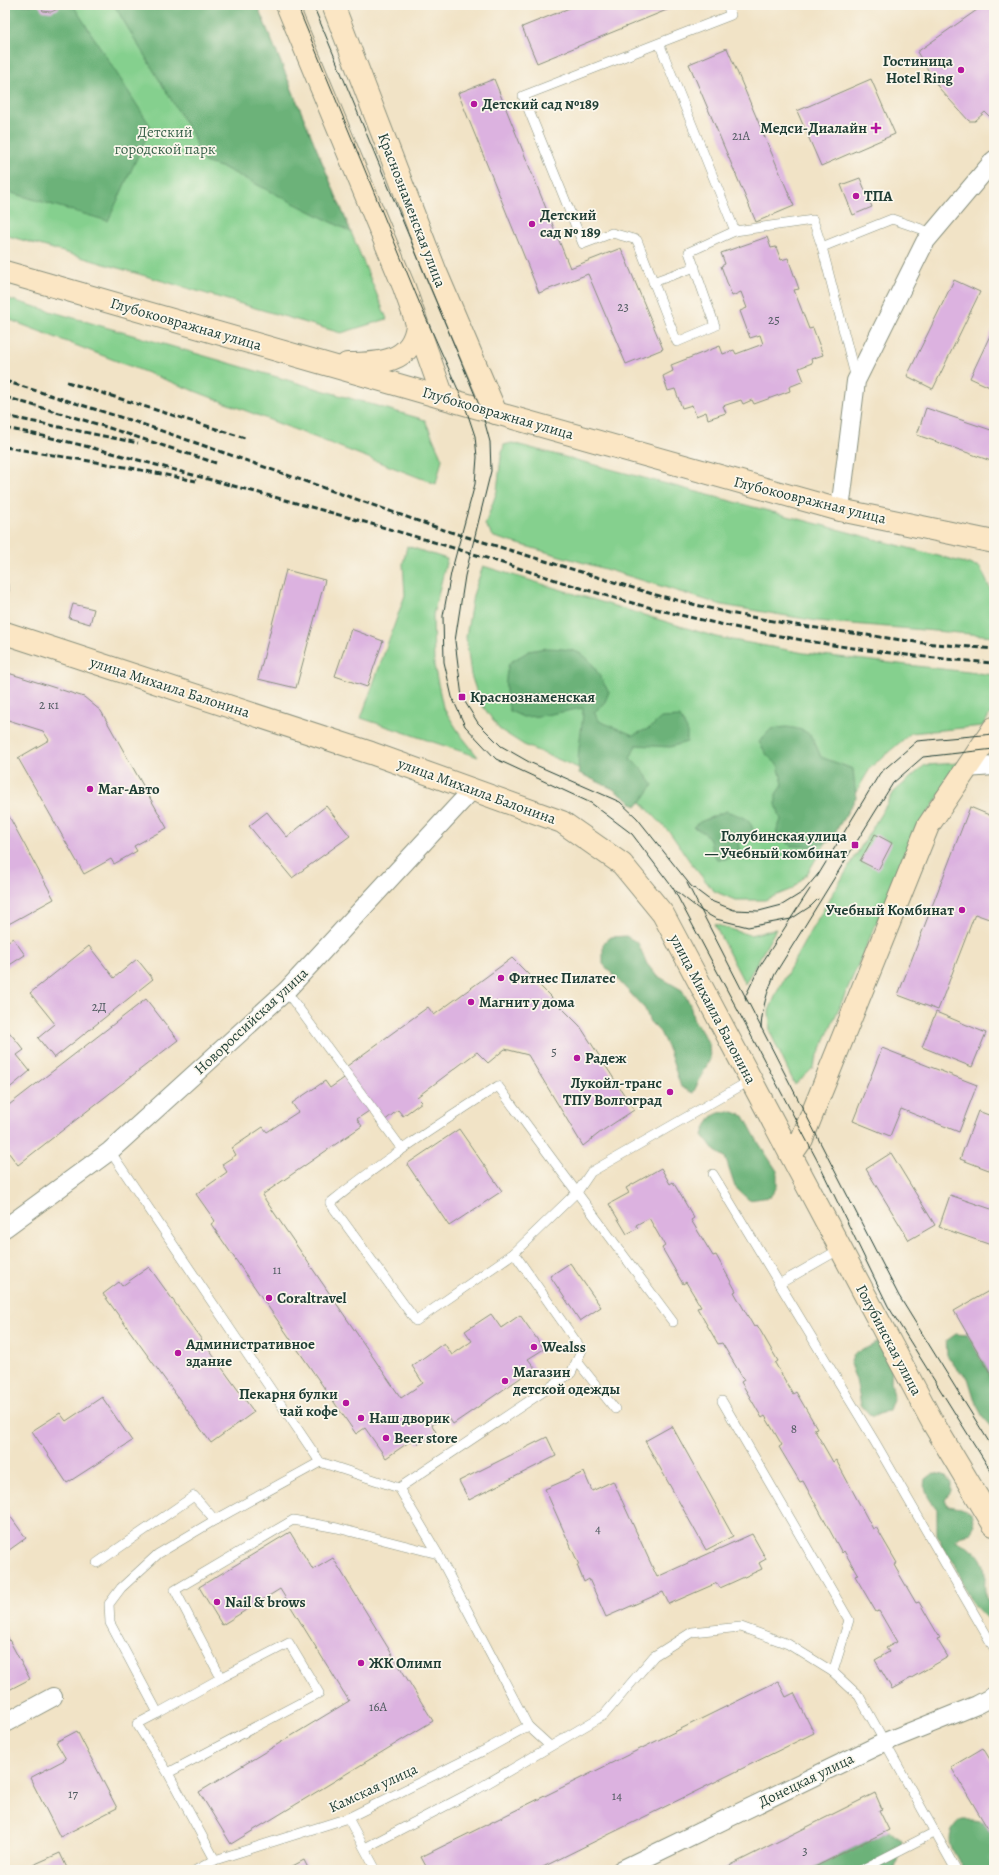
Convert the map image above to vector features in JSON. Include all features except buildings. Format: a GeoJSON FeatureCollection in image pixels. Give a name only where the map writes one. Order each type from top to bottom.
{"type":"FeatureCollection","features":[{"type":"Feature","properties":{"kind":"main road"},"geometry":{"type":"LineString","coordinates":[[288,5],[401,280],[443,397]]}},
{"type":"Feature","properties":{"kind":"main road","name":"Краснознаменская улица"},"geometry":{"type":"LineString","coordinates":[[332,5],[435,270],[496,413]]}},
{"type":"Feature","properties":{"kind":"main road","name":"Глубокоовражная улица"},"geometry":{"type":"LineString","coordinates":[[5,272],[840,510],[994,542]]}},
{"type":"Feature","properties":{"kind":"main road"},"geometry":{"type":"LineString","coordinates":[[326,364],[368,364],[393,358],[404,352],[411,345],[416,335],[417,325]]}},
{"type":"Feature","properties":{"kind":"main road","name":"улица Михаила Балонина"},"geometry":{"type":"LineString","coordinates":[[5,633],[371,753],[562,822],[622,864],[663,914],[790,1152]]}},
{"type":"Feature","properties":{"kind":"main road"},"geometry":{"type":"LineString","coordinates":[[790,1152],[795,1149],[802,1139],[928,826],[994,728]]}},
{"type":"Feature","properties":{"kind":"main road","name":"Голубинская улица"},"geometry":{"type":"LineString","coordinates":[[790,1152],[933,1423],[994,1525]]}},
{"type":"Feature","properties":{"kind":"street"},"geometry":{"type":"LineString","coordinates":[[840,510],[856,381],[925,242],[994,160]]}},
{"type":"Feature","properties":{"kind":"street"},"geometry":{"type":"LineString","coordinates":[[966,768],[994,766]]}},
{"type":"Feature","properties":{"kind":"street","name":"Новороссийская улица"},"geometry":{"type":"LineString","coordinates":[[5,1228],[110,1151],[286,991],[473,789]]}},
{"type":"Feature","properties":{"kind":"street","name":"Донецкая улица"},"geometry":{"type":"LineString","coordinates":[[621,1870],[885,1742],[977,1705],[994,1696]]}},
{"type":"Feature","properties":{"kind":"street"},"geometry":{"type":"LineString","coordinates":[[5,1723],[53,1697]]}},
{"type":"Feature","properties":{"kind":"lane"},"geometry":{"type":"LineString","coordinates":[[727,5],[731,15],[523,96],[583,244],[612,233],[637,240],[677,342],[715,326],[689,252],[735,231],[813,220],[822,247],[856,381]]}},
{"type":"Feature","properties":{"kind":"lane"},"geometry":{"type":"LineString","coordinates":[[659,43],[735,231]]}},
{"type":"Feature","properties":{"kind":"lane"},"geometry":{"type":"LineString","coordinates":[[822,247],[892,218],[932,233]]}},
{"type":"Feature","properties":{"kind":"lane"},"geometry":{"type":"LineString","coordinates":[[653,282],[695,267]]}},
{"type":"Feature","properties":{"kind":"lane"},"geometry":{"type":"LineString","coordinates":[[286,991],[402,1149]]}},
{"type":"Feature","properties":{"kind":"lane"},"geometry":{"type":"LineString","coordinates":[[673,1322],[591,1212],[578,1191],[498,1086],[402,1149],[356,1182],[330,1203],[416,1321],[470,1282],[514,1253],[578,1191],[591,1172],[751,1080]]}},
{"type":"Feature","properties":{"kind":"lane"},"geometry":{"type":"LineString","coordinates":[[110,1151],[320,1462],[399,1488],[438,1554],[528,1726],[550,1746]]}},
{"type":"Feature","properties":{"kind":"lane"},"geometry":{"type":"LineString","coordinates":[[713,1174],[875,1442],[994,1648]]}},
{"type":"Feature","properties":{"kind":"lane"},"geometry":{"type":"LineString","coordinates":[[779,1284],[840,1249]]}},
{"type":"Feature","properties":{"kind":"lane"},"geometry":{"type":"LineString","coordinates":[[399,1488],[571,1373],[577,1361],[582,1350],[514,1253]]}},
{"type":"Feature","properties":{"kind":"lane"},"geometry":{"type":"LineString","coordinates":[[577,1361],[615,1409]]}},
{"type":"Feature","properties":{"kind":"lane"},"geometry":{"type":"LineString","coordinates":[[722,1401],[849,1620],[833,1672]]}},
{"type":"Feature","properties":{"kind":"lane"},"geometry":{"type":"LineString","coordinates":[[158,1713],[110,1623],[109,1604],[120,1588],[158,1554],[215,1520],[320,1462]]}},
{"type":"Feature","properties":{"kind":"lane"},"geometry":{"type":"LineString","coordinates":[[97,1563],[194,1496],[215,1520]]}},
{"type":"Feature","properties":{"kind":"lane"},"geometry":{"type":"LineString","coordinates":[[221,1678],[175,1590],[293,1520],[337,1528],[438,1554]]}},
{"type":"Feature","properties":{"kind":"lane"},"geometry":{"type":"LineString","coordinates":[[365,1848],[476,1790],[604,1715],[654,1656],[692,1632],[741,1627],[788,1644],[833,1672],[859,1696],[956,1870]]}},
{"type":"Feature","properties":{"kind":"lane"},"geometry":{"type":"LineString","coordinates":[[168,1773],[319,1693],[289,1643],[137,1724],[168,1773],[215,1860]]}},
{"type":"Feature","properties":{"kind":"lane","name":"Камская улица"},"geometry":{"type":"LineString","coordinates":[[196,1870],[215,1860],[348,1818],[485,1750],[528,1726]]}},
{"type":"Feature","properties":{"kind":"lane"},"geometry":{"type":"LineString","coordinates":[[348,1818],[376,1870]]}},
{"type":"Feature","properties":{"kind":"lane"},"geometry":{"type":"LineString","coordinates":[[861,1870],[935,1832]]}},
{"type":"Feature","properties":{"kind":"green space","name":"Детский городской парк"},"geometry":{"type":"Polygon","coordinates":[[[5,5],[257,5],[387,319],[341,333],[5,235],[5,5]]]}},
{"type":"Feature","properties":{"kind":"green space"},"geometry":{"type":"Polygon","coordinates":[[[5,5],[73,5],[151,127],[108,221],[5,191],[5,5]]]}},
{"type":"Feature","properties":{"kind":"green space"},"geometry":{"type":"Polygon","coordinates":[[[114,5],[257,5],[351,232],[224,168],[204,162],[192,134],[114,5]]]}},
{"type":"Feature","properties":{"kind":"green space"},"geometry":{"type":"Polygon","coordinates":[[[5,298],[425,420],[442,459],[436,484],[5,318],[5,298]]]}},
{"type":"Feature","properties":{"kind":"green space"},"geometry":{"type":"Polygon","coordinates":[[[512,443],[980,567],[994,597],[994,636],[817,621],[722,605],[494,537],[485,525],[497,491],[504,445],[512,443]]]}},
{"type":"Feature","properties":{"kind":"green space"},"geometry":{"type":"Polygon","coordinates":[[[407,546],[447,559],[433,615],[434,665],[443,707],[460,734],[478,757],[361,718],[405,595],[403,564],[407,546]]]}},
{"type":"Feature","properties":{"kind":"green space"},"geometry":{"type":"Polygon","coordinates":[[[483,566],[716,637],[804,653],[994,675],[994,707],[983,726],[911,733],[871,767],[807,874],[792,889],[765,900],[735,900],[714,891],[693,866],[671,834],[641,802],[607,780],[524,745],[499,729],[480,702],[471,675],[466,637],[473,595],[483,566]]]}},
{"type":"Feature","properties":{"kind":"green space"},"geometry":{"type":"Polygon","coordinates":[[[545,648],[571,650],[586,657],[591,663],[609,692],[604,704],[594,712],[599,721],[633,735],[650,728],[661,718],[680,717],[687,730],[687,742],[670,747],[636,745],[630,759],[640,767],[653,785],[641,802],[636,806],[613,789],[579,773],[578,756],[583,708],[540,716],[523,717],[510,711],[506,687],[506,676],[509,663],[529,651],[545,648]]]}},
{"type":"Feature","properties":{"kind":"green space"},"geometry":{"type":"Polygon","coordinates":[[[786,727],[801,730],[809,734],[821,757],[853,769],[856,798],[829,842],[813,846],[791,846],[776,832],[781,820],[776,804],[776,794],[783,784],[778,765],[767,755],[759,742],[771,729],[786,727]]]}},
{"type":"Feature","properties":{"kind":"green space"},"geometry":{"type":"Polygon","coordinates":[[[960,763],[919,827],[812,1069],[795,1085],[770,1032],[769,1011],[777,992],[811,930],[894,792],[925,765],[960,763]]]}},
{"type":"Feature","properties":{"kind":"green space"},"geometry":{"type":"Polygon","coordinates":[[[726,811],[746,819],[752,826],[753,836],[745,835],[738,843],[740,853],[727,859],[717,859],[706,834],[693,827],[700,822],[726,811]]]}},
{"type":"Feature","properties":{"kind":"green space"},"geometry":{"type":"Polygon","coordinates":[[[714,924],[750,935],[776,929],[745,984],[714,924]]]}},
{"type":"Feature","properties":{"kind":"green space"},"geometry":{"type":"Polygon","coordinates":[[[626,936],[638,943],[647,964],[656,975],[682,990],[690,1004],[693,1018],[709,1044],[710,1059],[693,1093],[681,1087],[669,1051],[660,1032],[650,1022],[645,1009],[603,964],[603,944],[611,937],[626,936]]]}},
{"type":"Feature","properties":{"kind":"green space"},"geometry":{"type":"Polygon","coordinates":[[[730,1111],[744,1116],[758,1142],[777,1171],[777,1187],[770,1197],[749,1200],[735,1187],[725,1157],[715,1151],[703,1135],[709,1120],[712,1117],[719,1113],[730,1111]]]}},
{"type":"Feature","properties":{"kind":"green space"},"geometry":{"type":"Polygon","coordinates":[[[956,1334],[968,1335],[994,1380],[994,1429],[983,1417],[976,1404],[968,1378],[957,1369],[947,1355],[946,1341],[956,1334]]]}},
{"type":"Feature","properties":{"kind":"green space"},"geometry":{"type":"Polygon","coordinates":[[[879,1342],[892,1369],[891,1381],[894,1396],[889,1410],[872,1417],[861,1405],[856,1380],[850,1364],[854,1354],[879,1342]]]}},
{"type":"Feature","properties":{"kind":"green space"},"geometry":{"type":"Polygon","coordinates":[[[934,1473],[944,1475],[951,1483],[951,1491],[945,1499],[948,1506],[961,1508],[971,1512],[974,1525],[971,1533],[961,1536],[955,1541],[972,1549],[977,1553],[983,1563],[985,1593],[988,1600],[994,1599],[994,1631],[991,1623],[971,1602],[955,1564],[942,1547],[937,1534],[937,1509],[929,1499],[925,1488],[926,1479],[934,1473]]]}},
{"type":"Feature","properties":{"kind":"green space"},"geometry":{"type":"Polygon","coordinates":[[[961,1820],[975,1820],[984,1822],[994,1839],[994,1870],[964,1870],[953,1851],[950,1839],[951,1832],[961,1820]]]}},
{"type":"Feature","properties":{"kind":"green space"},"geometry":{"type":"Polygon","coordinates":[[[889,1830],[902,1842],[895,1868],[893,1870],[809,1870],[889,1830]]]}},
{"type":"Feature","properties":{"kind":"tram line"},"geometry":{"type":"LineString","coordinates":[[297,5],[422,309],[464,403],[475,436],[477,457],[475,484],[451,573],[443,616],[444,662],[452,697],[465,726],[496,759],[591,803],[632,834],[673,888],[817,1160],[888,1306],[994,1476]]}},
{"type":"Feature","properties":{"kind":"tram line"},"geometry":{"type":"LineString","coordinates":[[313,5],[482,412],[490,442],[491,471],[465,576],[455,641],[462,697],[478,723],[501,746],[529,762],[620,802],[637,818],[691,886],[711,901],[734,910],[759,911],[782,905],[803,892],[819,873]]}},
{"type":"Feature","properties":{"kind":"tram line"},"geometry":{"type":"LineString","coordinates":[[817,877],[880,773],[917,741],[994,734]]}},
{"type":"Feature","properties":{"kind":"tram line"},"geometry":{"type":"LineString","coordinates":[[761,1028],[765,1000],[775,974],[893,783],[923,757],[994,749]]}},
{"type":"Feature","properties":{"kind":"tram line"},"geometry":{"type":"LineString","coordinates":[[687,883],[899,1296],[994,1450]]}},
{"type":"Feature","properties":{"kind":"tram line"},"geometry":{"type":"LineString","coordinates":[[746,1001],[745,997],[760,966],[810,889]]}},
{"type":"Feature","properties":{"kind":"tram line"},"geometry":{"type":"LineString","coordinates":[[676,891],[700,910],[716,919],[748,927],[791,919],[811,906],[818,899]]}},
{"type":"Feature","properties":{"kind":"railway"},"geometry":{"type":"LineString","coordinates":[[5,381],[142,424],[441,529],[656,595],[729,613],[795,625],[923,643],[994,649]]}},
{"type":"Feature","properties":{"kind":"railway"},"geometry":{"type":"LineString","coordinates":[[67,382],[245,438]]}},
{"type":"Feature","properties":{"kind":"railway"},"geometry":{"type":"LineString","coordinates":[[5,397],[97,424],[216,463]]}},
{"type":"Feature","properties":{"kind":"railway"},"geometry":{"type":"LineString","coordinates":[[5,416],[138,443]]}},
{"type":"Feature","properties":{"kind":"railway"},"geometry":{"type":"LineString","coordinates":[[5,428],[105,451],[300,504],[428,540],[607,596],[698,619],[824,644],[951,660],[994,663]]}},
{"type":"Feature","properties":{"kind":"railway"},"geometry":{"type":"LineString","coordinates":[[5,447],[131,468],[196,481]]}},
{"type":"Feature","properties":{"kind":"place","name":"Гостиница Hotel Ring"},"geometry":{"type":"Point","coordinates":[961,70]}},
{"type":"Feature","properties":{"kind":"place","name":"Детский сад №189"},"geometry":{"type":"Point","coordinates":[474,104]}},
{"type":"Feature","properties":{"kind":"place","name":"Медси-Диалайн"},"geometry":{"type":"Point","coordinates":[876,128]}},
{"type":"Feature","properties":{"kind":"place","name":"ТПА"},"geometry":{"type":"Point","coordinates":[856,196]}},
{"type":"Feature","properties":{"kind":"place","name":"Детский сад № 189"},"geometry":{"type":"Point","coordinates":[532,224]}},
{"type":"Feature","properties":{"kind":"place","name":"Краснознаменская"},"geometry":{"type":"Point","coordinates":[462,697]}},
{"type":"Feature","properties":{"kind":"place","name":"Маг-Авто"},"geometry":{"type":"Point","coordinates":[90,789]}},
{"type":"Feature","properties":{"kind":"place","name":"Голубинская улица — Учебный комбинат"},"geometry":{"type":"Point","coordinates":[855,845]}},
{"type":"Feature","properties":{"kind":"place","name":"Учебный Комбинат"},"geometry":{"type":"Point","coordinates":[962,910]}},
{"type":"Feature","properties":{"kind":"place","name":"Фитнес Пилатес"},"geometry":{"type":"Point","coordinates":[501,978]}},
{"type":"Feature","properties":{"kind":"place","name":"Магнит у дома"},"geometry":{"type":"Point","coordinates":[471,1002]}},
{"type":"Feature","properties":{"kind":"place","name":"Радеж"},"geometry":{"type":"Point","coordinates":[577,1058]}},
{"type":"Feature","properties":{"kind":"place","name":"Лукойл-транс ТПУ Волгоград"},"geometry":{"type":"Point","coordinates":[670,1092]}},
{"type":"Feature","properties":{"kind":"place","name":"Coraltravel"},"geometry":{"type":"Point","coordinates":[269,1298]}},
{"type":"Feature","properties":{"kind":"place","name":"Wealss"},"geometry":{"type":"Point","coordinates":[534,1347]}},
{"type":"Feature","properties":{"kind":"place","name":"Административное здание"},"geometry":{"type":"Point","coordinates":[178,1353]}},
{"type":"Feature","properties":{"kind":"place","name":"Магазин детской одежды"},"geometry":{"type":"Point","coordinates":[505,1381]}},
{"type":"Feature","properties":{"kind":"place","name":"Пекарня булки чай кофе"},"geometry":{"type":"Point","coordinates":[346,1403]}},
{"type":"Feature","properties":{"kind":"place","name":"Наш дворик"},"geometry":{"type":"Point","coordinates":[361,1418]}},
{"type":"Feature","properties":{"kind":"place","name":"Beer store"},"geometry":{"type":"Point","coordinates":[386,1438]}},
{"type":"Feature","properties":{"kind":"place","name":"Nail & brows"},"geometry":{"type":"Point","coordinates":[217,1602]}},
{"type":"Feature","properties":{"kind":"place","name":"ЖК Олимп"},"geometry":{"type":"Point","coordinates":[361,1663]}}]}
